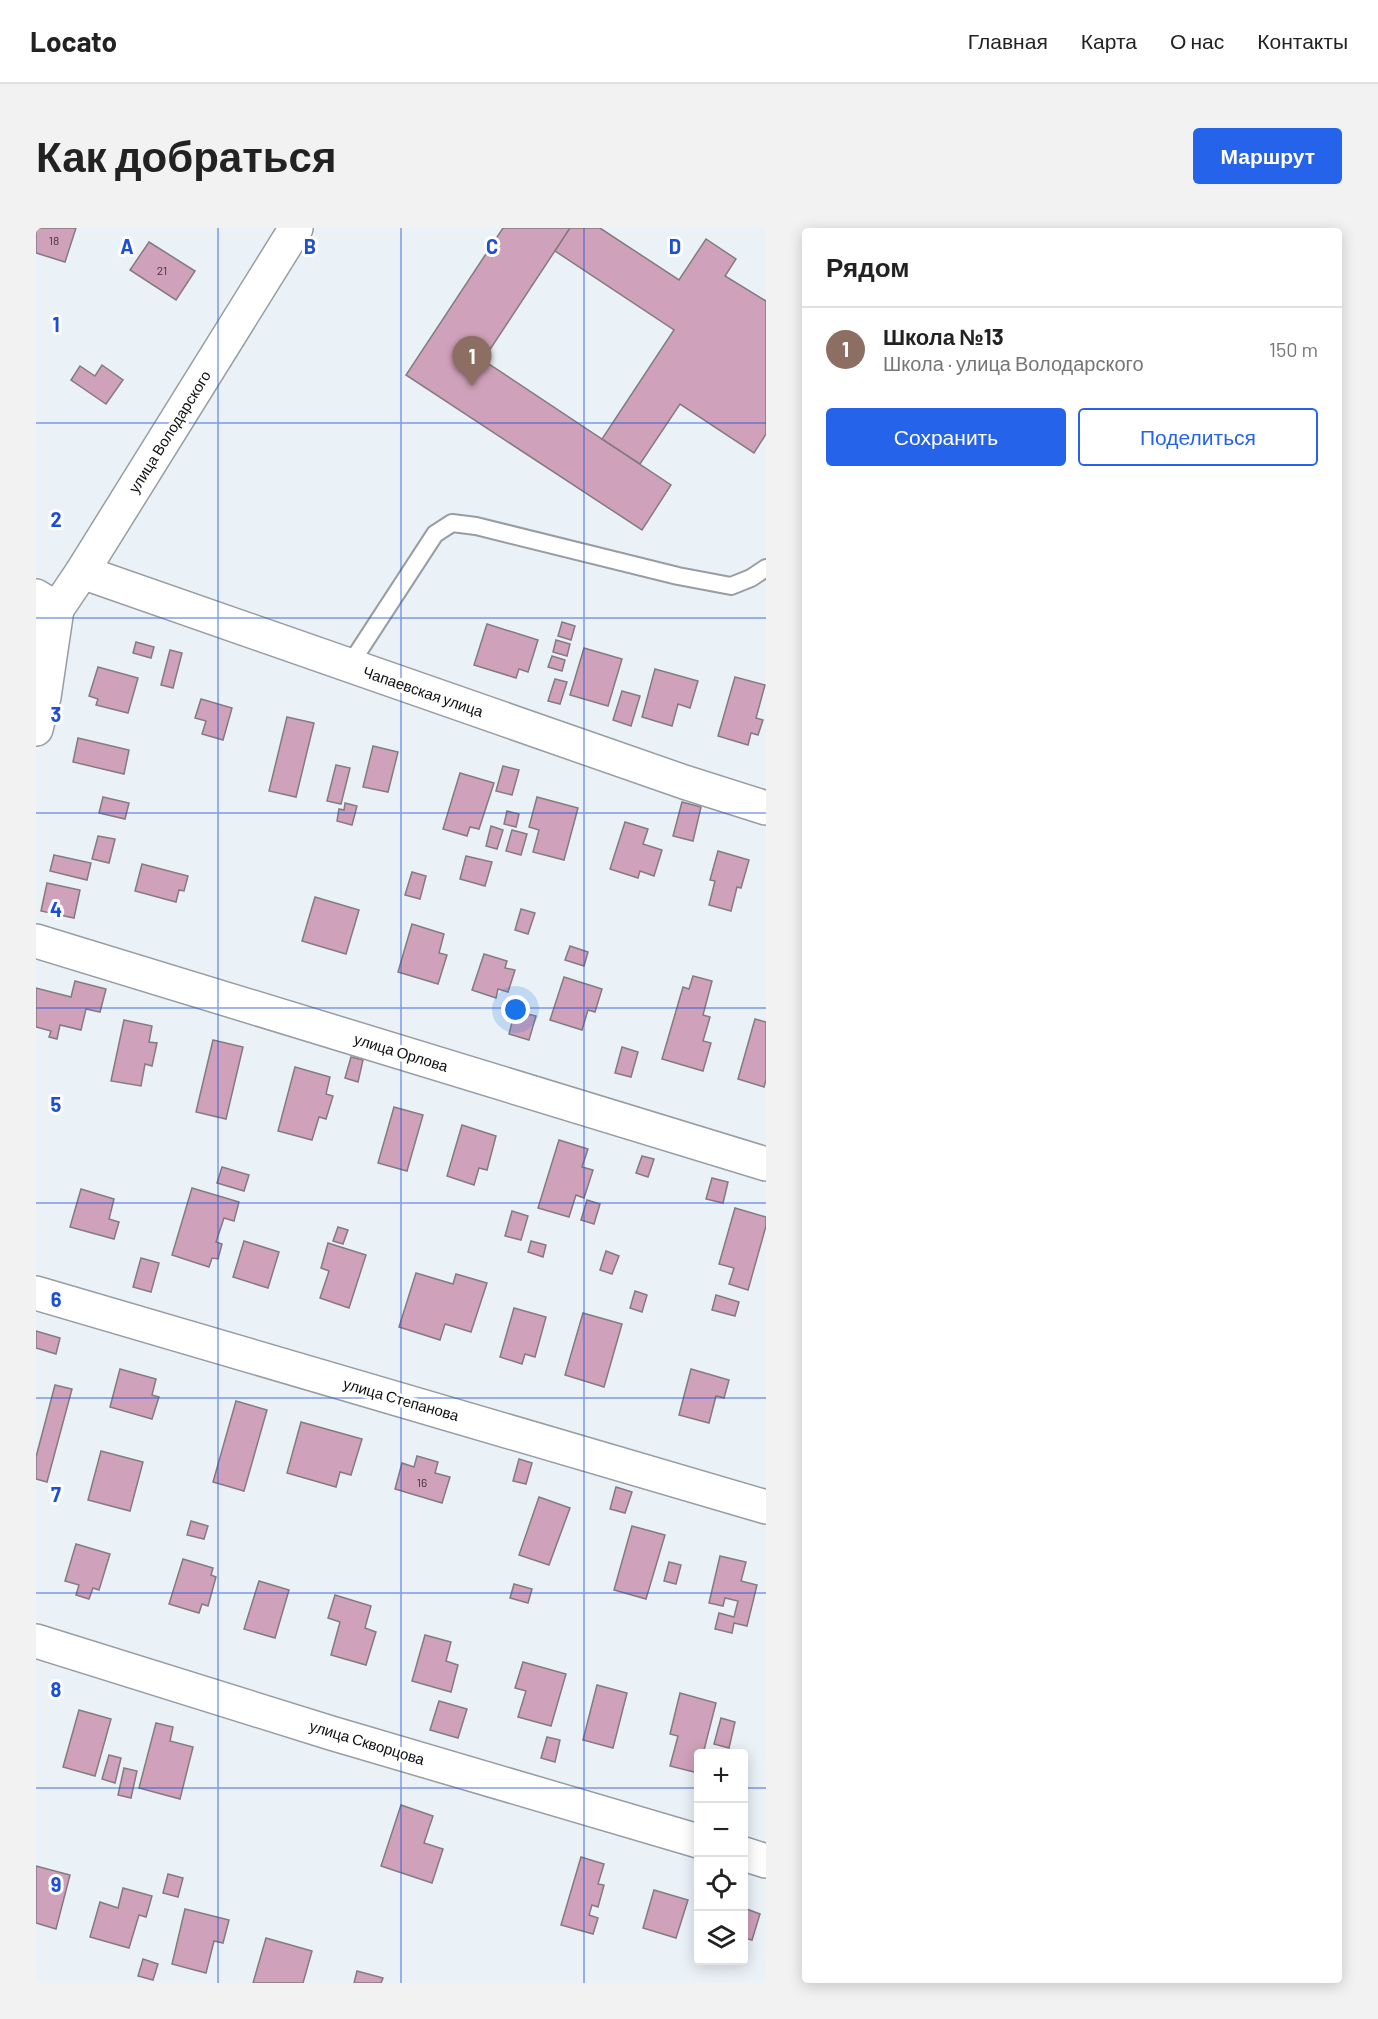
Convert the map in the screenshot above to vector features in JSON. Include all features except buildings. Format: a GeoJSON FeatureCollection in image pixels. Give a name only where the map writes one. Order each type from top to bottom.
{"type":"FeatureCollection","features":[{"type":"Feature","properties":{"kind":"street","name":"улица Володарского"},"geometry":{"type":"LineString","coordinates":[[43,612],[82,572],[296,228]]}},
{"type":"Feature","properties":{"kind":"street","name":"Чапаевская улица"},"geometry":{"type":"LineString","coordinates":[[82,572],[672,778],[766,808]]}},
{"type":"Feature","properties":{"kind":"street"},"geometry":{"type":"LineString","coordinates":[[36,729],[44,697],[43,612]]}},
{"type":"Feature","properties":{"kind":"street","name":"улица Орлова"},"geometry":{"type":"LineString","coordinates":[[36,941],[766,1164]]}},
{"type":"Feature","properties":{"kind":"street","name":"улица Степанова"},"geometry":{"type":"LineString","coordinates":[[36,1293],[766,1508]]}},
{"type":"Feature","properties":{"kind":"street","name":"улица Скворцова"},"geometry":{"type":"LineString","coordinates":[[36,1641],[342,1736],[694,1840]]}},
{"type":"Feature","properties":{"kind":"street"},"geometry":{"type":"LineString","coordinates":[[748,1855],[766,1861]]}},
{"type":"Feature","properties":{"kind":"lane"},"geometry":{"type":"LineString","coordinates":[[349,666],[435,534],[452,523],[476,526],[678,576],[731,586],[751,578],[766,568]]}},
{"type":"Feature","properties":{"kind":"place","name":"Школа №13"},"geometry":{"type":"Point","coordinates":[472,386]}}]}
